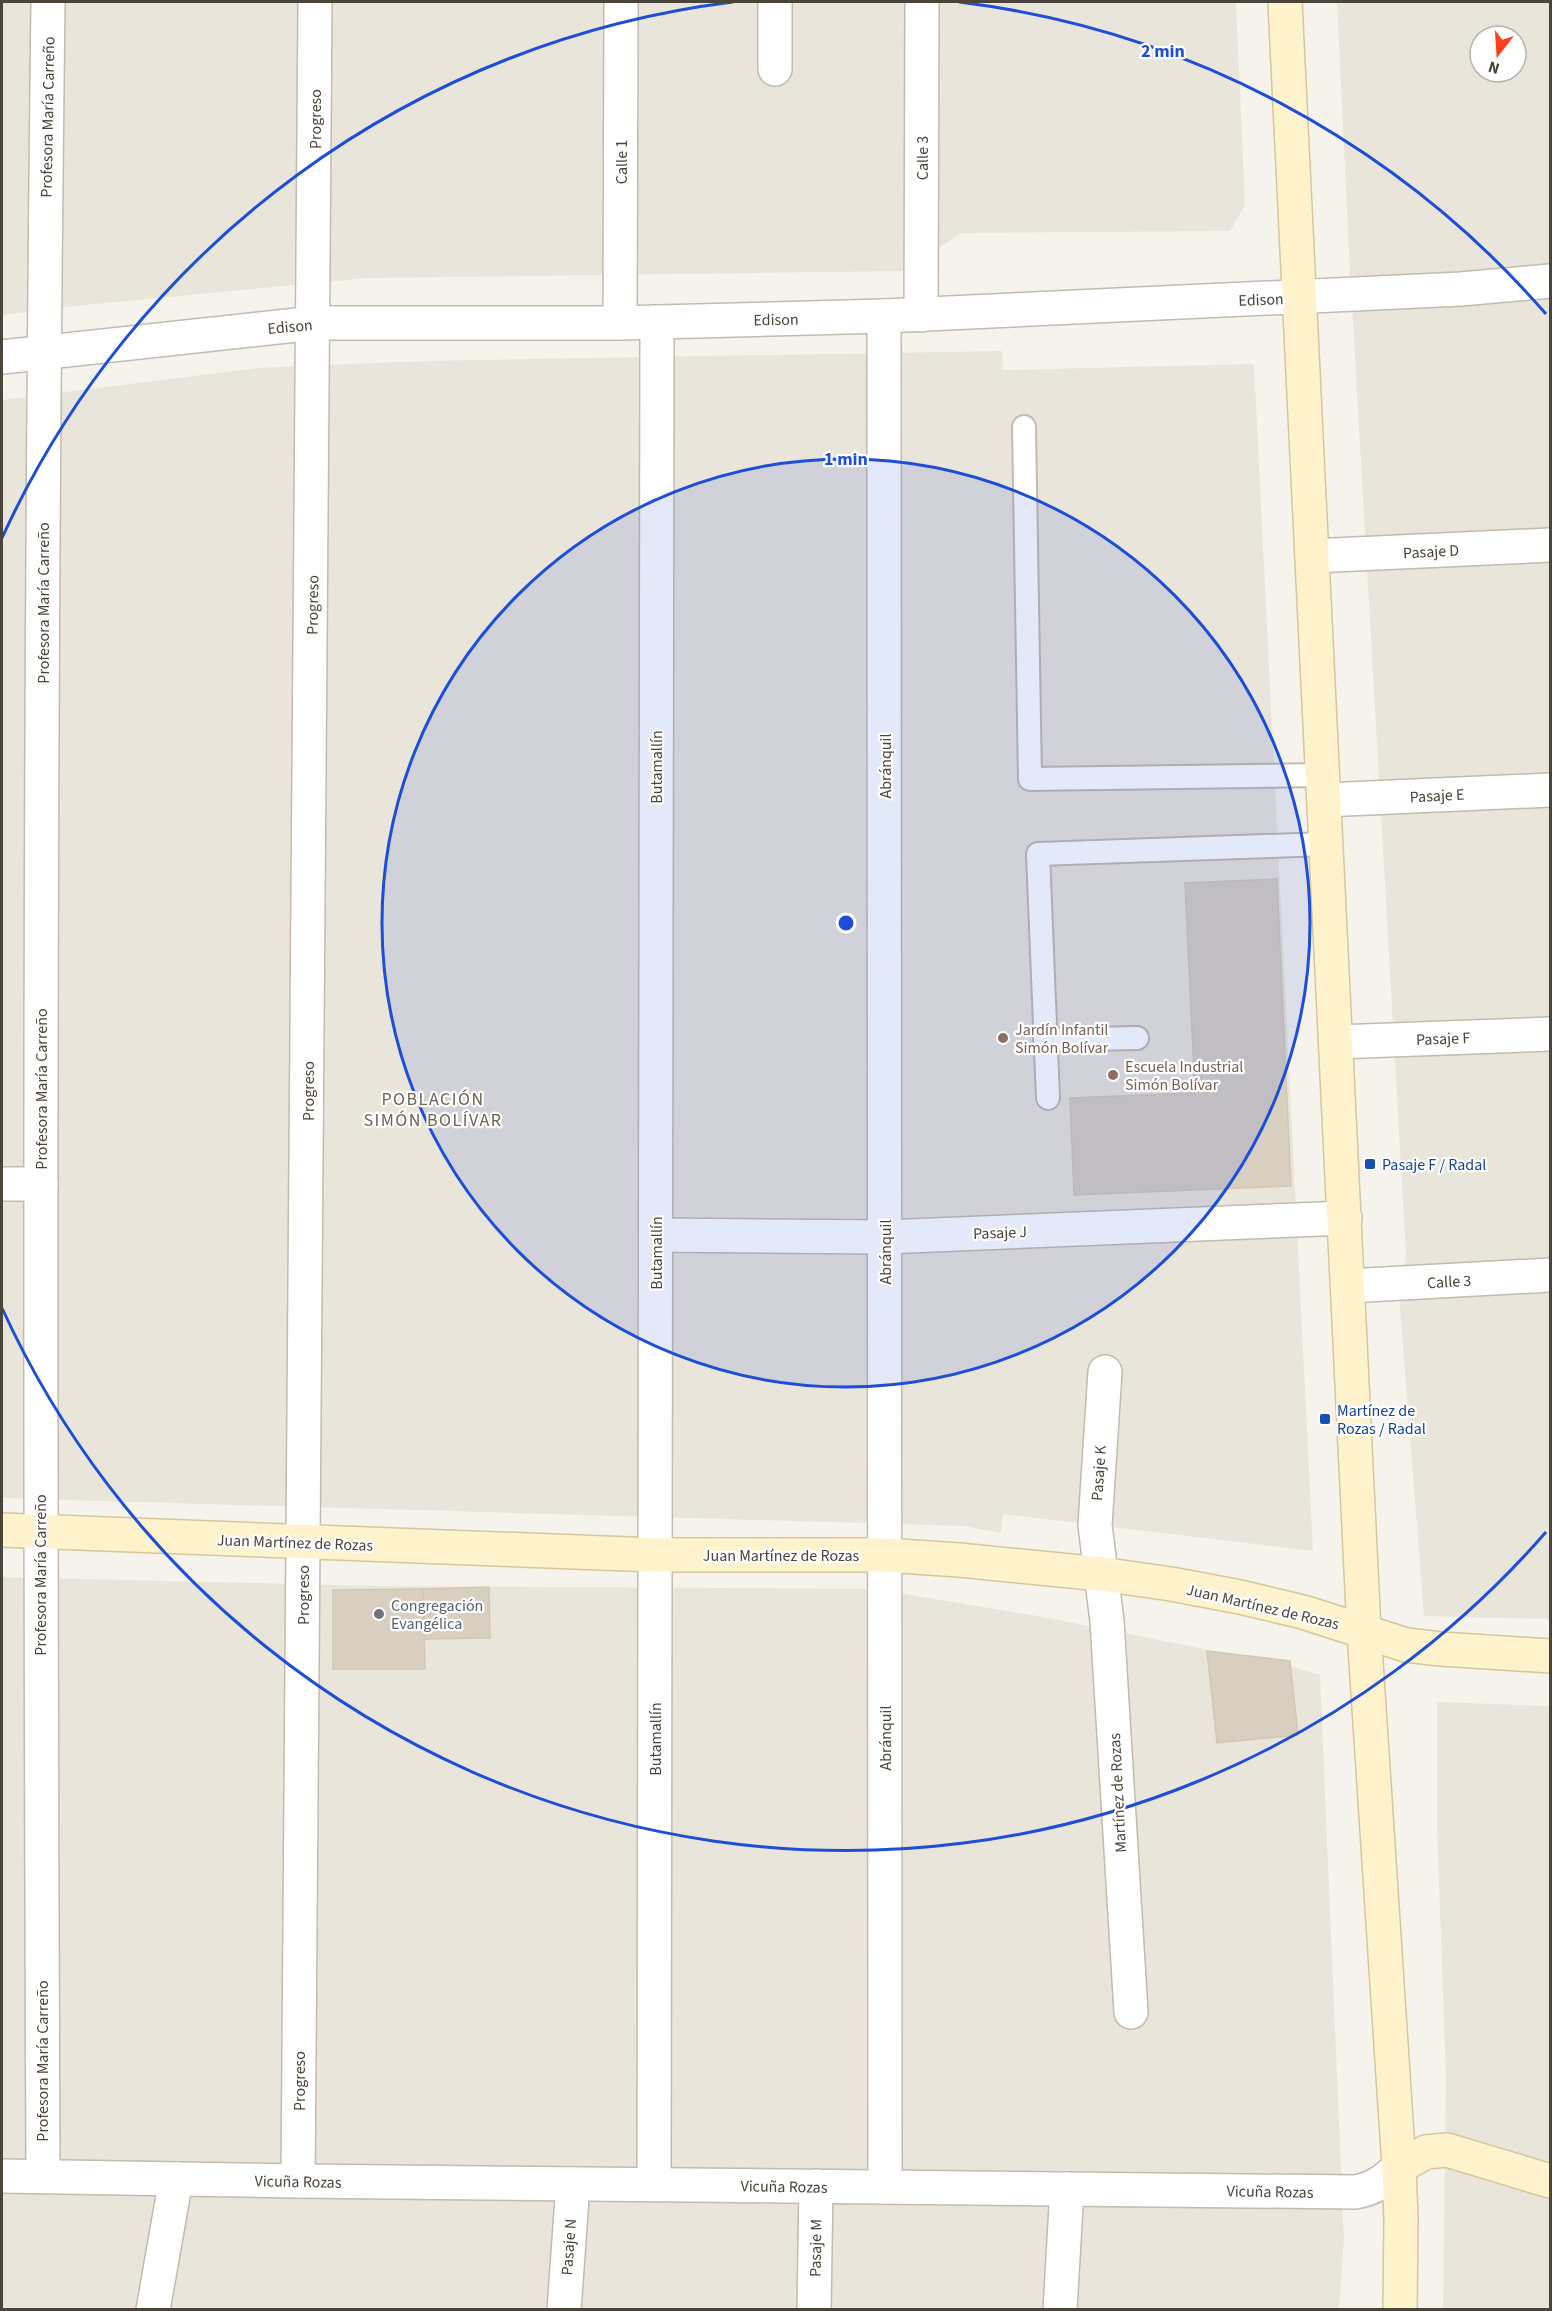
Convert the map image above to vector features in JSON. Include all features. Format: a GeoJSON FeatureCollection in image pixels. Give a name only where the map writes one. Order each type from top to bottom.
{"type":"FeatureCollection","features":[{"type":"Feature","properties":{"kind":"main road"},"geometry":{"type":"LineString","coordinates":[[1285,2],[1364,1631],[1399,2168],[1400,2310]]}},
{"type":"Feature","properties":{"kind":"main road","name":"Juan Martínez de Rozas"},"geometry":{"type":"LineString","coordinates":[[2,1530],[304,1543],[655,1554],[885,1555],[1101,1574],[1240,1597],[1303,1612],[1406,1645],[1551,1656]]}},
{"type":"Feature","properties":{"kind":"main road","name":"Vicuña Rozas"},"geometry":{"type":"LineString","coordinates":[[1399,2168],[1426,2152],[1448,2150],[1551,2181]]}},
{"type":"Feature","properties":{"kind":"street","name":"Profesora María Carreño"},"geometry":{"type":"LineString","coordinates":[[43,2176],[40,1530],[44,351],[48,2]]}},
{"type":"Feature","properties":{"kind":"street","name":"Progreso"},"geometry":{"type":"LineString","coordinates":[[298,2181],[315,2]]}},
{"type":"Feature","properties":{"kind":"street","name":"Calle 1"},"geometry":{"type":"LineString","coordinates":[[620,323],[621,2]]}},
{"type":"Feature","properties":{"kind":"street"},"geometry":{"type":"LineString","coordinates":[[775,2],[775,69]]}},
{"type":"Feature","properties":{"kind":"street","name":"Calle 3"},"geometry":{"type":"LineString","coordinates":[[921,315],[922,2]]}},
{"type":"Feature","properties":{"kind":"street","name":"Edison"},"geometry":{"type":"LineString","coordinates":[[2,357],[314,323],[620,323],[921,315],[1299,298],[1461,289],[1551,281]]}},
{"type":"Feature","properties":{"kind":"street","name":"Abránquil"},"geometry":{"type":"LineString","coordinates":[[884,316],[885,2187]]}},
{"type":"Feature","properties":{"kind":"street","name":"Butamallín"},"geometry":{"type":"LineString","coordinates":[[654,2184],[657,322]]}},
{"type":"Feature","properties":{"kind":"street","name":"Pasaje D"},"geometry":{"type":"LineString","coordinates":[[1312,556],[1551,545]]}},
{"type":"Feature","properties":{"kind":"street","name":"Pasaje E"},"geometry":{"type":"LineString","coordinates":[[1324,787],[1551,790]]}},
{"type":"Feature","properties":{"kind":"street","name":"Pasaje F"},"geometry":{"type":"LineString","coordinates":[[1336,1042],[1551,1034]]}},
{"type":"Feature","properties":{"kind":"street"},"geometry":{"type":"LineString","coordinates":[[2,1184],[41,1184]]}},
{"type":"Feature","properties":{"kind":"street","name":"Pasaje J"},"geometry":{"type":"LineString","coordinates":[[656,1235],[885,1237],[1345,1218]]}},
{"type":"Feature","properties":{"kind":"street","name":"Calle 3"},"geometry":{"type":"LineString","coordinates":[[1348,1286],[1551,1275]]}},
{"type":"Feature","properties":{"kind":"street","name":"Pasaje K"},"geometry":{"type":"LineString","coordinates":[[1101,1574],[1095,1525],[1105,1372]]}},
{"type":"Feature","properties":{"kind":"street","name":"Martínez de Rozas"},"geometry":{"type":"LineString","coordinates":[[1101,1574],[1107,1621],[1131,2012]]}},
{"type":"Feature","properties":{"kind":"street","name":"Vicuña Rozas"},"geometry":{"type":"LineString","coordinates":[[2,2176],[1355,2192],[1368,2190],[1380,2184],[1399,2168]]}},
{"type":"Feature","properties":{"kind":"street"},"geometry":{"type":"LineString","coordinates":[[153,2310],[176,2179]]}},
{"type":"Feature","properties":{"kind":"street","name":"Pasaje N"},"geometry":{"type":"LineString","coordinates":[[564,2310],[573,2184]]}},
{"type":"Feature","properties":{"kind":"street","name":"Pasaje M"},"geometry":{"type":"LineString","coordinates":[[814,2310],[816,2186]]}},
{"type":"Feature","properties":{"kind":"street"},"geometry":{"type":"LineString","coordinates":[[1060,2310],[1067,2189]]}},
{"type":"Feature","properties":{"kind":"lane"},"geometry":{"type":"LineString","coordinates":[[1024,427],[1030,779],[1324,787]]}},
{"type":"Feature","properties":{"kind":"lane"},"geometry":{"type":"LineString","coordinates":[[1048,1098],[1038,855],[1326,844]]}},
{"type":"Feature","properties":{"kind":"lane"},"geometry":{"type":"LineString","coordinates":[[1045,1041],[1137,1038]]}},
{"type":"Feature","properties":{"kind":"shaded area"},"geometry":{"type":"Polygon","coordinates":[[[2,2],[1236,2],[1245,205],[1230,231],[961,233],[906,271],[368,278],[2,315],[2,2]]]}},
{"type":"Feature","properties":{"kind":"shaded area"},"geometry":{"type":"Polygon","coordinates":[[[1337,2],[1550,2],[1550,1619],[1424,1616],[1400,1308],[1406,1254],[1337,2]]]}},
{"type":"Feature","properties":{"kind":"shaded area"},"geometry":{"type":"Polygon","coordinates":[[[1002,351],[1003,370],[1254,364],[1313,1551],[1003,1514],[1001,1533],[965,1526],[2,1498],[2,400],[257,368],[424,361],[1002,351]]]}},
{"type":"Feature","properties":{"kind":"shaded area"},"geometry":{"type":"Polygon","coordinates":[[[2,1577],[373,1586],[874,1589],[1038,1616],[1286,1665],[1320,1675],[1344,2240],[1339,2309],[2,2310],[2,1577]]]}},
{"type":"Feature","properties":{"kind":"shaded area"},"geometry":{"type":"Polygon","coordinates":[[[1437,1702],[1550,1706],[1550,2309],[1443,2309],[1446,2078],[1437,1826],[1437,1702]]]}},
{"type":"Feature","properties":{"kind":"building"},"geometry":{"type":"Polygon","coordinates":[[[1277,879],[1291,1186],[1074,1195],[1070,1098],[1195,1093],[1185,883],[1277,879]]]}},
{"type":"Feature","properties":{"kind":"building"},"geometry":{"type":"Polygon","coordinates":[[[489,1587],[490,1638],[424,1639],[423,1589],[489,1587]]]}},
{"type":"Feature","properties":{"kind":"building","name":"Congregación Evangélica"},"geometry":{"type":"Polygon","coordinates":[[[423,1589],[425,1669],[333,1669],[333,1590],[423,1589]]]}},
{"type":"Feature","properties":{"kind":"building"},"geometry":{"type":"Polygon","coordinates":[[[1207,1651],[1290,1661],[1298,1735],[1217,1743],[1207,1651]]]}},
{"type":"Feature","properties":{"kind":"place","name":"Jardín Infantil Simón Bolívar"},"geometry":{"type":"Point","coordinates":[1003,1038]}},
{"type":"Feature","properties":{"kind":"place","name":"Escuela Industrial Simón Bolívar"},"geometry":{"type":"Point","coordinates":[1113,1075]}},
{"type":"Feature","properties":{"kind":"place","name":"Pasaje F / Radal"},"geometry":{"type":"Point","coordinates":[1370,1164]}},
{"type":"Feature","properties":{"kind":"place","name":"Martínez de Rozas / Radal"},"geometry":{"type":"Point","coordinates":[1325,1419]}},
{"type":"Feature","properties":{"kind":"place","name":"Congregación Evangélica"},"geometry":{"type":"Point","coordinates":[379,1614]}},
{"type":"Feature","properties":{"kind":"district","name":"POBLACIÓN SIMÓN BOLÍVAR"},"geometry":{"type":"Point","coordinates":[433,1109]}}]}
